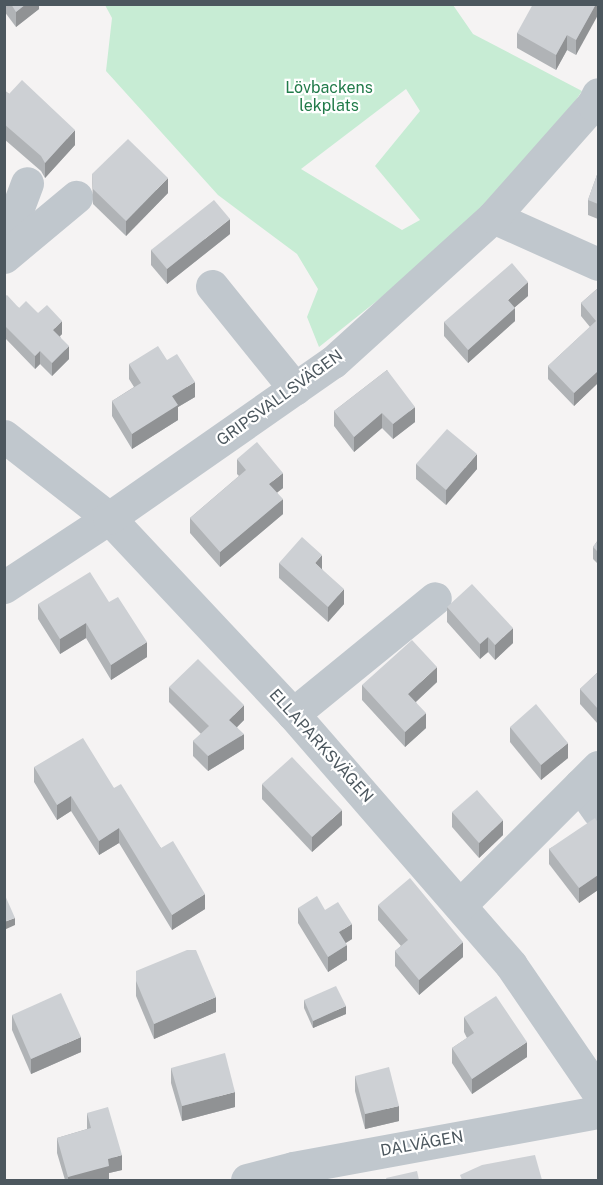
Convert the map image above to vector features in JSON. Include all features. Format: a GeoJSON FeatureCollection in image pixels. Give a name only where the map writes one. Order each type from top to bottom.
{"type":"FeatureCollection","features":[{"type":"Feature","properties":{"kind":"street","name":"GRIPSVALLSVÄGEN"},"geometry":{"type":"LineString","coordinates":[[4,587],[110,518],[333,362],[493,216],[598,94]]}},
{"type":"Feature","properties":{"kind":"street"},"geometry":{"type":"LineString","coordinates":[[4,245],[27,183]]}},
{"type":"Feature","properties":{"kind":"street"},"geometry":{"type":"LineString","coordinates":[[4,257],[76,197]]}},
{"type":"Feature","properties":{"kind":"street"},"geometry":{"type":"LineString","coordinates":[[493,216],[598,264]]}},
{"type":"Feature","properties":{"kind":"street"},"geometry":{"type":"LineString","coordinates":[[212,286],[295,389]]}},
{"type":"Feature","properties":{"kind":"street","name":"ELLAPARKSVÄGEN"},"geometry":{"type":"LineString","coordinates":[[4,436],[110,518],[293,714],[511,965],[598,1092]]}},
{"type":"Feature","properties":{"kind":"street"},"geometry":{"type":"LineString","coordinates":[[293,714],[435,598]]}},
{"type":"Feature","properties":{"kind":"street"},"geometry":{"type":"LineString","coordinates":[[460,905],[594,795]]}},
{"type":"Feature","properties":{"kind":"street","name":"DALVÄGEN"},"geometry":{"type":"LineString","coordinates":[[247,1180],[295,1174],[598,1112]]}},
{"type":"Feature","properties":{"kind":"green space","name":"Lövbackens lekplats"},"geometry":{"type":"Polygon","coordinates":[[[105,5],[453,5],[473,34],[582,91],[515,191],[319,347],[307,317],[318,289],[297,254],[218,195],[106,71],[112,18],[105,5]],[[406,89],[301,169],[402,230],[420,220],[375,166],[420,111],[406,89]]]}},
{"type":"Feature","properties":{"kind":"building"},"geometry":{"type":"Polygon","coordinates":[[[11,4],[26,4],[16,12],[11,4]]]}},
{"type":"Feature","properties":{"kind":"building"},"geometry":{"type":"Polygon","coordinates":[[[533,4],[596,4],[576,40],[567,35],[556,55],[517,33],[533,4]]]}},
{"type":"Feature","properties":{"kind":"building"},"geometry":{"type":"Polygon","coordinates":[[[22,80],[75,130],[45,163],[41,156],[4,124],[4,90],[9,94],[22,80]]]}},
{"type":"Feature","properties":{"kind":"building"},"geometry":{"type":"Polygon","coordinates":[[[128,139],[168,178],[126,221],[93,189],[92,174],[128,139]]]}},
{"type":"Feature","properties":{"kind":"building"},"geometry":{"type":"Polygon","coordinates":[[[598,172],[598,204],[588,200],[598,172]]]}},
{"type":"Feature","properties":{"kind":"building"},"geometry":{"type":"Polygon","coordinates":[[[214,200],[230,219],[167,269],[151,250],[214,200]]]}},
{"type":"Feature","properties":{"kind":"building"},"geometry":{"type":"Polygon","coordinates":[[[512,263],[528,282],[508,300],[515,308],[468,350],[444,322],[512,263]]]}},
{"type":"Feature","properties":{"kind":"building"},"geometry":{"type":"Polygon","coordinates":[[[598,288],[598,371],[574,393],[548,366],[596,321],[581,303],[598,288]]]}},
{"type":"Feature","properties":{"kind":"building"},"geometry":{"type":"Polygon","coordinates":[[[7,295],[19,308],[26,301],[38,313],[47,305],[62,321],[53,330],[69,346],[52,363],[40,351],[35,356],[6,327],[4,328],[4,297],[7,295]]]}},
{"type":"Feature","properties":{"kind":"building"},"geometry":{"type":"Polygon","coordinates":[[[158,346],[167,360],[177,354],[195,382],[172,396],[178,405],[132,434],[112,401],[141,383],[129,364],[158,346]]]}},
{"type":"Feature","properties":{"kind":"building"},"geometry":{"type":"Polygon","coordinates":[[[387,370],[415,407],[393,424],[382,413],[354,437],[334,411],[387,370]]]}},
{"type":"Feature","properties":{"kind":"building"},"geometry":{"type":"Polygon","coordinates":[[[447,429],[477,454],[446,490],[416,464],[447,429]]]}},
{"type":"Feature","properties":{"kind":"building"},"geometry":{"type":"Polygon","coordinates":[[[257,442],[283,473],[269,484],[283,499],[220,552],[190,518],[246,470],[237,459],[257,442]]]}},
{"type":"Feature","properties":{"kind":"building"},"geometry":{"type":"Polygon","coordinates":[[[302,537],[322,555],[315,563],[344,589],[328,607],[279,563],[302,537]]]}},
{"type":"Feature","properties":{"kind":"building"},"geometry":{"type":"Polygon","coordinates":[[[598,540],[598,552],[593,547],[598,540]]]}},
{"type":"Feature","properties":{"kind":"building"},"geometry":{"type":"Polygon","coordinates":[[[90,572],[109,602],[118,597],[147,642],[111,665],[86,623],[60,639],[38,604],[90,572]]]}},
{"type":"Feature","properties":{"kind":"building"},"geometry":{"type":"Polygon","coordinates":[[[472,584],[513,628],[495,645],[488,637],[480,644],[447,607],[472,584]]]}},
{"type":"Feature","properties":{"kind":"building"},"geometry":{"type":"Polygon","coordinates":[[[412,640],[437,667],[408,694],[426,713],[405,732],[362,685],[412,640]]]}},
{"type":"Feature","properties":{"kind":"building"},"geometry":{"type":"Polygon","coordinates":[[[198,659],[244,705],[229,720],[244,734],[208,756],[193,741],[209,726],[169,687],[198,659]]]}},
{"type":"Feature","properties":{"kind":"building"},"geometry":{"type":"Polygon","coordinates":[[[598,672],[598,709],[580,689],[598,672]]]}},
{"type":"Feature","properties":{"kind":"building"},"geometry":{"type":"Polygon","coordinates":[[[536,704],[568,743],[541,765],[510,727],[536,704]]]}},
{"type":"Feature","properties":{"kind":"building"},"geometry":{"type":"Polygon","coordinates":[[[83,738],[114,788],[121,784],[161,848],[173,841],[205,894],[172,915],[119,828],[99,841],[71,796],[57,805],[34,767],[83,738]]]}},
{"type":"Feature","properties":{"kind":"building"},"geometry":{"type":"Polygon","coordinates":[[[292,757],[342,810],[312,837],[262,784],[292,757]]]}},
{"type":"Feature","properties":{"kind":"building"},"geometry":{"type":"Polygon","coordinates":[[[477,790],[503,820],[479,843],[452,812],[477,790]]]}},
{"type":"Feature","properties":{"kind":"building"},"geometry":{"type":"Polygon","coordinates":[[[595,818],[598,823],[598,875],[579,888],[549,849],[595,818]]]}},
{"type":"Feature","properties":{"kind":"building"},"geometry":{"type":"Polygon","coordinates":[[[410,878],[463,942],[419,980],[395,951],[408,940],[378,905],[410,878]]]}},
{"type":"Feature","properties":{"kind":"building"},"geometry":{"type":"Polygon","coordinates":[[[4,893],[15,918],[4,922],[4,893]]]}},
{"type":"Feature","properties":{"kind":"building"},"geometry":{"type":"Polygon","coordinates":[[[317,896],[325,910],[338,902],[352,924],[339,932],[347,945],[328,957],[298,908],[317,896]]]}},
{"type":"Feature","properties":{"kind":"building"},"geometry":{"type":"Polygon","coordinates":[[[187,950],[196,950],[216,997],[154,1024],[136,981],[136,971],[187,950]]]}},
{"type":"Feature","properties":{"kind":"building"},"geometry":{"type":"Polygon","coordinates":[[[336,986],[346,1006],[313,1021],[304,1000],[336,986]]]}},
{"type":"Feature","properties":{"kind":"building"},"geometry":{"type":"Polygon","coordinates":[[[61,993],[81,1037],[31,1059],[12,1015],[61,993]]]}},
{"type":"Feature","properties":{"kind":"building"},"geometry":{"type":"Polygon","coordinates":[[[496,996],[527,1042],[472,1079],[452,1048],[474,1033],[464,1017],[496,996]]]}},
{"type":"Feature","properties":{"kind":"building"},"geometry":{"type":"Polygon","coordinates":[[[225,1053],[235,1092],[182,1106],[171,1068],[225,1053]]]}},
{"type":"Feature","properties":{"kind":"building"},"geometry":{"type":"Polygon","coordinates":[[[389,1067],[399,1106],[365,1114],[355,1076],[389,1067]]]}},
{"type":"Feature","properties":{"kind":"building"},"geometry":{"type":"Polygon","coordinates":[[[108,1107],[122,1155],[108,1159],[109,1166],[68,1177],[57,1138],[91,1128],[87,1113],[108,1107]]]}},
{"type":"Feature","properties":{"kind":"building"},"geometry":{"type":"Polygon","coordinates":[[[535,1155],[542,1180],[462,1180],[460,1175],[482,1165],[535,1155]]]}},
{"type":"Feature","properties":{"kind":"building"},"geometry":{"type":"Polygon","coordinates":[[[417,1171],[419,1180],[387,1180],[386,1178],[417,1171]]]}}]}
